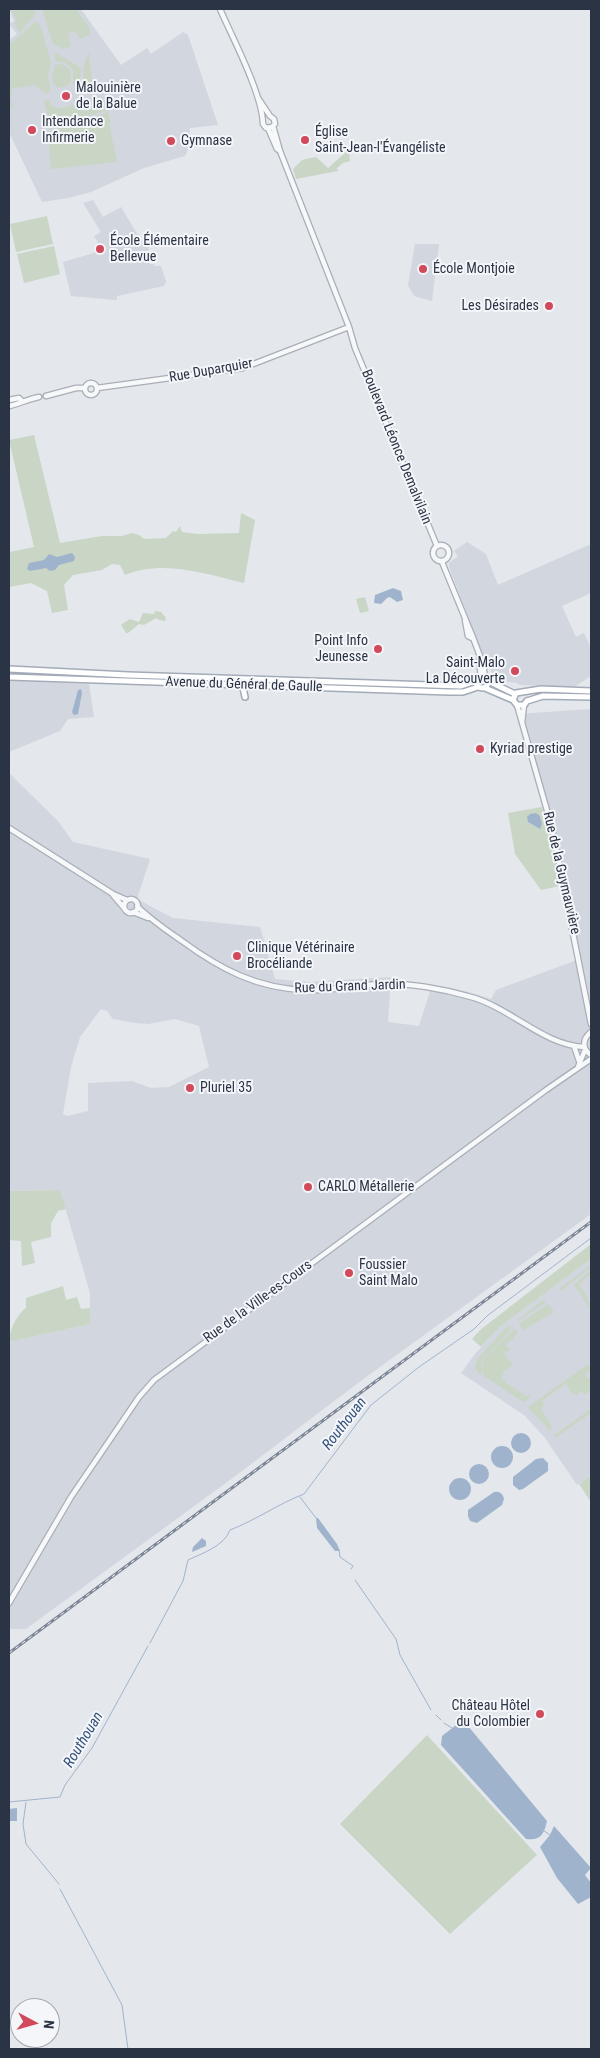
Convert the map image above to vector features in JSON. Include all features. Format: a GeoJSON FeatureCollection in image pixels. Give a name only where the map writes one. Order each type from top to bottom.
{"type":"FeatureCollection","features":[{"type":"Feature","properties":{"kind":"main road","name":"Avenue du Général de Gaulle"},"geometry":{"type":"LineString","coordinates":[[9,669],[461,686],[477,684]]}},
{"type":"Feature","properties":{"kind":"main road","name":"Avenue du Général de Gaulle"},"geometry":{"type":"LineString","coordinates":[[9,677],[450,692],[463,692],[477,684]]}},
{"type":"Feature","properties":{"kind":"main road"},"geometry":{"type":"LineString","coordinates":[[485,678],[477,684],[514,697],[541,689],[591,691]]}},
{"type":"Feature","properties":{"kind":"main road"},"geometry":{"type":"LineString","coordinates":[[485,678],[485,688]]}},
{"type":"Feature","properties":{"kind":"main road"},"geometry":{"type":"LineString","coordinates":[[485,678],[523,704]]}},
{"type":"Feature","properties":{"kind":"main road"},"geometry":{"type":"LineString","coordinates":[[247,686],[255,679]]}},
{"type":"Feature","properties":{"kind":"main road"},"geometry":{"type":"LineString","coordinates":[[523,704],[526,695],[524,693]]}},
{"type":"Feature","properties":{"kind":"main road"},"geometry":{"type":"LineString","coordinates":[[523,704],[543,696],[591,697]]}},
{"type":"Feature","properties":{"kind":"street"},"geometry":{"type":"LineString","coordinates":[[220,9],[258,98],[263,124],[270,127],[275,121],[258,98]]}},
{"type":"Feature","properties":{"kind":"street"},"geometry":{"type":"LineString","coordinates":[[263,119],[270,116]]}},
{"type":"Feature","properties":{"kind":"street","name":"Boulevard Léonce Demalvilain"},"geometry":{"type":"LineString","coordinates":[[270,127],[356,348],[437,546]]}},
{"type":"Feature","properties":{"kind":"street","name":"Rue Duparquier"},"geometry":{"type":"LineString","coordinates":[[97,388],[243,368],[349,327]]}},
{"type":"Feature","properties":{"kind":"street"},"geometry":{"type":"LineString","coordinates":[[90,382],[94,383],[97,388],[96,392],[90,395],[86,394],[84,388],[90,382]]}},
{"type":"Feature","properties":{"kind":"street"},"geometry":{"type":"LineString","coordinates":[[46,396],[76,388],[84,388]]}},
{"type":"Feature","properties":{"kind":"street"},"geometry":{"type":"LineString","coordinates":[[9,406],[39,397]]}},
{"type":"Feature","properties":{"kind":"street"},"geometry":{"type":"LineString","coordinates":[[9,400],[19,398],[22,401]]}},
{"type":"Feature","properties":{"kind":"street"},"geometry":{"type":"LineString","coordinates":[[442,562],[447,559],[450,552],[445,546],[437,546],[434,550],[434,556],[442,562],[465,620],[468,636],[472,638],[480,659],[485,678]]}},
{"type":"Feature","properties":{"kind":"street","name":"Rue de la Guymauvière"},"geometry":{"type":"LineString","coordinates":[[523,704],[522,723],[552,828],[591,1024]]}},
{"type":"Feature","properties":{"kind":"street"},"geometry":{"type":"LineString","coordinates":[[9,828],[112,894],[127,900],[133,899],[137,906],[133,912],[128,912],[112,894]]}},
{"type":"Feature","properties":{"kind":"street"},"geometry":{"type":"LineString","coordinates":[[124,908],[127,900]]}},
{"type":"Feature","properties":{"kind":"street","name":"Rue du Grand Jardin"},"geometry":{"type":"LineString","coordinates":[[137,906],[152,920],[214,964],[256,982],[289,989],[307,990],[378,984],[402,984],[458,993],[488,1002],[541,1032],[574,1046],[585,1048]]}},
{"type":"Feature","properties":{"kind":"street","name":"Rue du Grand Jardin"},"geometry":{"type":"LineString","coordinates":[[133,912],[152,920]]}},
{"type":"Feature","properties":{"kind":"street"},"geometry":{"type":"LineString","coordinates":[[578,1067],[585,1048],[585,1040],[591,1032]]}},
{"type":"Feature","properties":{"kind":"street"},"geometry":{"type":"LineString","coordinates":[[574,1046],[580,1061]]}},
{"type":"Feature","properties":{"kind":"street"},"geometry":{"type":"LineString","coordinates":[[585,1048],[591,1057]]}},
{"type":"Feature","properties":{"kind":"street","name":"Rue de la Ville-es-Cours"},"geometry":{"type":"LineString","coordinates":[[9,1603],[71,1497],[139,1397],[154,1380],[591,1057]]}},
{"type":"Feature","properties":{"kind":"shaded area"},"geometry":{"type":"Polygon","coordinates":[[[9,9],[81,9],[121,65],[147,48],[151,54],[183,32],[188,35],[218,125],[190,128],[188,150],[185,156],[144,168],[91,192],[42,202],[9,132],[9,40],[17,34],[9,24],[14,21],[9,9]]]}},
{"type":"Feature","properties":{"kind":"shaded area"},"geometry":{"type":"Polygon","coordinates":[[[93,200],[103,217],[121,207],[141,240],[146,242],[149,247],[147,258],[150,264],[161,266],[166,281],[164,286],[117,296],[117,300],[71,296],[63,262],[94,253],[98,242],[94,236],[101,232],[83,203],[93,200]]]}},
{"type":"Feature","properties":{"kind":"shaded area","name":"École Montjoie"},"geometry":{"type":"Polygon","coordinates":[[[415,244],[439,244],[432,301],[414,296],[408,285],[415,244]]]}},
{"type":"Feature","properties":{"kind":"shaded area"},"geometry":{"type":"Polygon","coordinates":[[[467,542],[486,554],[498,585],[591,544],[591,593],[562,606],[576,637],[584,633],[591,648],[591,676],[574,687],[520,685],[496,680],[484,658],[449,567],[449,563],[458,556],[454,551],[467,542]]]}},
{"type":"Feature","properties":{"kind":"shaded area"},"geometry":{"type":"Polygon","coordinates":[[[9,681],[89,684],[94,717],[68,719],[60,731],[9,752],[9,681]]]}},
{"type":"Feature","properties":{"kind":"shaded area"},"geometry":{"type":"Polygon","coordinates":[[[591,709],[591,1214],[358,1383],[234,1477],[26,1629],[9,1629],[9,1342],[90,1324],[90,1293],[60,1190],[9,1191],[9,773],[58,821],[73,842],[150,859],[137,899],[173,918],[260,927],[275,979],[310,982],[391,977],[388,1022],[419,1026],[432,985],[465,991],[491,999],[496,990],[577,960],[543,807],[516,714],[591,709]],[[101,1009],[80,1037],[71,1067],[63,1114],[67,1116],[88,1111],[88,1083],[132,1081],[151,1088],[169,1087],[209,1067],[199,1026],[175,1019],[148,1024],[135,1023],[113,1019],[107,1011],[101,1009]]]}},
{"type":"Feature","properties":{"kind":"shaded area"},"geometry":{"type":"Polygon","coordinates":[[[591,1259],[591,1476],[577,1485],[545,1438],[524,1415],[461,1373],[475,1354],[500,1327],[591,1259]]]}},
{"type":"Feature","properties":{"kind":"green space"},"geometry":{"type":"Polygon","coordinates":[[[10,9],[35,9],[35,15],[20,32],[14,24],[17,20],[10,9]]]}},
{"type":"Feature","properties":{"kind":"green space"},"geometry":{"type":"Polygon","coordinates":[[[42,9],[76,9],[90,29],[90,35],[79,39],[77,33],[70,31],[68,36],[71,46],[64,49],[53,44],[42,9]]]}},
{"type":"Feature","properties":{"kind":"green space"},"geometry":{"type":"Polygon","coordinates":[[[37,22],[41,27],[51,62],[48,76],[51,90],[47,94],[34,85],[11,89],[13,95],[10,97],[13,107],[9,110],[9,45],[37,22]]]}},
{"type":"Feature","properties":{"kind":"green space"},"geometry":{"type":"Polygon","coordinates":[[[89,52],[92,83],[86,84],[83,81],[84,65],[89,52]]]}},
{"type":"Feature","properties":{"kind":"green space"},"geometry":{"type":"Polygon","coordinates":[[[57,53],[81,68],[80,83],[73,84],[73,70],[66,63],[56,61],[54,54],[57,53]]]}},
{"type":"Feature","properties":{"kind":"green space"},"geometry":{"type":"Polygon","coordinates":[[[62,64],[70,70],[71,80],[67,86],[58,88],[53,84],[52,74],[55,65],[62,64]]]}},
{"type":"Feature","properties":{"kind":"green space"},"geometry":{"type":"Polygon","coordinates":[[[95,98],[105,101],[108,110],[49,129],[44,101],[49,100],[53,107],[63,108],[95,98]]]}},
{"type":"Feature","properties":{"kind":"green space"},"geometry":{"type":"Polygon","coordinates":[[[108,112],[117,162],[51,169],[48,132],[108,112]]]}},
{"type":"Feature","properties":{"kind":"green space"},"geometry":{"type":"Polygon","coordinates":[[[349,149],[350,161],[343,163],[337,168],[338,171],[296,179],[293,169],[302,160],[316,157],[328,168],[346,152],[345,150],[349,149]]]}},
{"type":"Feature","properties":{"kind":"green space"},"geometry":{"type":"Polygon","coordinates":[[[47,216],[53,244],[16,252],[10,224],[47,216]]]}},
{"type":"Feature","properties":{"kind":"green space"},"geometry":{"type":"Polygon","coordinates":[[[54,246],[60,274],[24,283],[17,254],[54,246]]]}},
{"type":"Feature","properties":{"kind":"green space"},"geometry":{"type":"Polygon","coordinates":[[[34,435],[60,543],[102,536],[122,536],[132,533],[144,539],[166,538],[173,531],[176,532],[180,526],[182,532],[197,534],[239,533],[241,513],[255,520],[244,583],[200,572],[169,568],[139,570],[125,575],[120,565],[112,564],[102,570],[73,575],[64,585],[68,610],[52,613],[47,591],[31,583],[9,587],[9,552],[34,547],[9,440],[34,435]]]}},
{"type":"Feature","properties":{"kind":"green space"},"geometry":{"type":"Polygon","coordinates":[[[365,597],[369,611],[360,613],[356,599],[365,597]]]}},
{"type":"Feature","properties":{"kind":"green space"},"geometry":{"type":"Polygon","coordinates":[[[155,611],[161,612],[166,618],[165,621],[156,618],[144,625],[139,624],[128,633],[126,633],[121,625],[130,619],[139,622],[143,613],[154,614],[155,611]]]}},
{"type":"Feature","properties":{"kind":"green space"},"geometry":{"type":"Polygon","coordinates":[[[542,807],[560,886],[541,890],[515,854],[508,813],[542,807]]]}},
{"type":"Feature","properties":{"kind":"green space"},"geometry":{"type":"Polygon","coordinates":[[[60,1190],[66,1209],[58,1211],[51,1223],[51,1237],[31,1242],[35,1263],[22,1266],[21,1241],[9,1240],[9,1191],[60,1190]]]}},
{"type":"Feature","properties":{"kind":"green space"},"geometry":{"type":"Polygon","coordinates":[[[591,1244],[591,1259],[500,1327],[481,1347],[472,1339],[480,1330],[591,1244]]]}},
{"type":"Feature","properties":{"kind":"green space"},"geometry":{"type":"Polygon","coordinates":[[[591,1265],[591,1267],[561,1291],[560,1288],[591,1265]]]}},
{"type":"Feature","properties":{"kind":"green space"},"geometry":{"type":"Polygon","coordinates":[[[591,1270],[591,1274],[579,1284],[588,1299],[591,1310],[574,1285],[591,1270]]]}},
{"type":"Feature","properties":{"kind":"green space"},"geometry":{"type":"Polygon","coordinates":[[[63,1286],[66,1300],[77,1297],[81,1309],[90,1308],[90,1324],[9,1342],[14,1323],[26,1308],[26,1298],[63,1286]]]}},
{"type":"Feature","properties":{"kind":"green space"},"geometry":{"type":"Polygon","coordinates":[[[543,1300],[546,1302],[518,1322],[519,1319],[543,1300]]]}},
{"type":"Feature","properties":{"kind":"green space"},"geometry":{"type":"Polygon","coordinates":[[[548,1304],[554,1312],[523,1330],[519,1324],[548,1304]]]}},
{"type":"Feature","properties":{"kind":"green space"},"geometry":{"type":"Polygon","coordinates":[[[507,1327],[513,1327],[482,1361],[481,1376],[475,1368],[477,1359],[507,1327]]]}},
{"type":"Feature","properties":{"kind":"green space"},"geometry":{"type":"Polygon","coordinates":[[[514,1329],[518,1331],[514,1338],[506,1344],[508,1349],[511,1347],[511,1349],[504,1354],[513,1365],[502,1373],[504,1376],[501,1378],[503,1380],[506,1379],[504,1382],[509,1385],[512,1383],[510,1386],[513,1388],[516,1385],[515,1389],[518,1391],[521,1388],[519,1391],[522,1394],[524,1391],[523,1395],[526,1397],[529,1394],[530,1398],[523,1402],[484,1376],[482,1371],[486,1357],[514,1329]]]}},
{"type":"Feature","properties":{"kind":"green space"},"geometry":{"type":"Polygon","coordinates":[[[588,1364],[589,1366],[591,1364],[591,1370],[585,1374],[588,1379],[591,1377],[591,1390],[584,1395],[582,1391],[576,1395],[571,1392],[566,1383],[542,1401],[544,1405],[541,1408],[552,1428],[549,1430],[528,1407],[588,1364]]]}},
{"type":"Feature","properties":{"kind":"green space"},"geometry":{"type":"Polygon","coordinates":[[[591,1409],[591,1413],[555,1438],[554,1435],[591,1409]]]}},
{"type":"Feature","properties":{"kind":"green space"},"geometry":{"type":"Polygon","coordinates":[[[591,1476],[591,1502],[579,1484],[591,1476]]]}},
{"type":"Feature","properties":{"kind":"green space"},"geometry":{"type":"Polygon","coordinates":[[[427,1735],[537,1855],[450,1934],[340,1824],[427,1735]]]}},
{"type":"Feature","properties":{"kind":"water"},"geometry":{"type":"Polygon","coordinates":[[[72,553],[75,557],[74,561],[59,565],[55,570],[50,571],[46,568],[30,571],[27,569],[29,563],[44,560],[49,554],[57,557],[72,553]]]}},
{"type":"Feature","properties":{"kind":"water"},"geometry":{"type":"Polygon","coordinates":[[[393,588],[401,591],[403,600],[397,602],[390,597],[381,604],[374,603],[375,595],[393,588]]]}},
{"type":"Feature","properties":{"kind":"water"},"geometry":{"type":"Polygon","coordinates":[[[81,689],[78,714],[74,715],[72,712],[78,690],[81,689]]]}},
{"type":"Feature","properties":{"kind":"water"},"geometry":{"type":"Polygon","coordinates":[[[536,813],[540,816],[542,824],[540,829],[528,822],[527,817],[530,814],[536,813]]]}},
{"type":"Feature","properties":{"kind":"water"},"geometry":{"type":"Polygon","coordinates":[[[517,1433],[525,1433],[531,1439],[531,1447],[525,1453],[517,1453],[511,1447],[511,1439],[517,1433]]]}},
{"type":"Feature","properties":{"kind":"water"},"geometry":{"type":"Polygon","coordinates":[[[502,1446],[510,1449],[513,1457],[510,1465],[502,1468],[494,1465],[491,1457],[494,1449],[502,1446]]]}},
{"type":"Feature","properties":{"kind":"water"},"geometry":{"type":"Polygon","coordinates":[[[543,1458],[548,1463],[548,1471],[523,1489],[519,1490],[513,1485],[513,1477],[536,1459],[543,1458]]]}},
{"type":"Feature","properties":{"kind":"water"},"geometry":{"type":"Polygon","coordinates":[[[475,1464],[483,1464],[489,1470],[489,1478],[483,1484],[475,1484],[469,1478],[469,1470],[475,1464]]]}},
{"type":"Feature","properties":{"kind":"water"},"geometry":{"type":"Polygon","coordinates":[[[460,1478],[468,1481],[471,1489],[468,1497],[460,1500],[452,1497],[449,1489],[452,1481],[460,1478]]]}},
{"type":"Feature","properties":{"kind":"water"},"geometry":{"type":"Polygon","coordinates":[[[494,1492],[500,1492],[503,1496],[502,1505],[477,1523],[470,1521],[468,1510],[494,1492]]]}},
{"type":"Feature","properties":{"kind":"water"},"geometry":{"type":"Polygon","coordinates":[[[316,1518],[318,1518],[337,1544],[340,1551],[335,1551],[317,1528],[316,1518]]]}},
{"type":"Feature","properties":{"kind":"water"},"geometry":{"type":"Polygon","coordinates":[[[202,1538],[206,1541],[206,1546],[192,1552],[193,1547],[202,1538]]]}},
{"type":"Feature","properties":{"kind":"water"},"geometry":{"type":"Polygon","coordinates":[[[460,1722],[468,1726],[547,1821],[541,1836],[535,1839],[526,1839],[441,1745],[442,1736],[460,1722]]]}},
{"type":"Feature","properties":{"kind":"water"},"geometry":{"type":"Polygon","coordinates":[[[17,1808],[17,1821],[9,1821],[9,1809],[17,1808]]]}},
{"type":"Feature","properties":{"kind":"water"},"geometry":{"type":"Polygon","coordinates":[[[554,1826],[591,1868],[585,1875],[591,1883],[591,1897],[578,1904],[557,1878],[540,1847],[550,1835],[554,1826]]]}},
{"type":"Feature","properties":{"kind":"waterway","name":"Routhouan"},"geometry":{"type":"LineString","coordinates":[[150,1643],[183,1581],[188,1560],[218,1545],[230,1530],[304,1494],[371,1405],[419,1367],[474,1329],[487,1316],[591,1238]]}},
{"type":"Feature","properties":{"kind":"waterway"},"geometry":{"type":"LineString","coordinates":[[300,1497],[316,1518]]}},
{"type":"Feature","properties":{"kind":"waterway"},"geometry":{"type":"LineString","coordinates":[[339,1550],[340,1557],[353,1566],[351,1569]]}},
{"type":"Feature","properties":{"kind":"waterway"},"geometry":{"type":"LineString","coordinates":[[355,1580],[396,1639],[400,1655],[431,1710]]}},
{"type":"Feature","properties":{"kind":"waterway","name":"Routhouan"},"geometry":{"type":"LineString","coordinates":[[9,1802],[60,1797],[65,1785],[92,1748],[148,1646]]}},
{"type":"Feature","properties":{"kind":"waterway"},"geometry":{"type":"LineString","coordinates":[[436,1715],[441,1720]]}},
{"type":"Feature","properties":{"kind":"waterway"},"geometry":{"type":"LineString","coordinates":[[444,1723],[452,1728]]}},
{"type":"Feature","properties":{"kind":"waterway"},"geometry":{"type":"LineString","coordinates":[[26,1802],[23,1824],[26,1844],[59,1884]]}},
{"type":"Feature","properties":{"kind":"waterway"},"geometry":{"type":"LineString","coordinates":[[543,1830],[550,1835]]}},
{"type":"Feature","properties":{"kind":"waterway"},"geometry":{"type":"LineString","coordinates":[[60,1889],[122,2005],[128,2049]]}},
{"type":"Feature","properties":{"kind":"railway"},"geometry":{"type":"LineString","coordinates":[[9,1653],[591,1222]]}},
{"type":"Feature","properties":{"kind":"place","name":"Malouinière de la Balue"},"geometry":{"type":"Point","coordinates":[66,96]}},
{"type":"Feature","properties":{"kind":"place","name":"Intendance Infirmerie"},"geometry":{"type":"Point","coordinates":[32,130]}},
{"type":"Feature","properties":{"kind":"place","name":"Église Saint-Jean-l'Évangéliste"},"geometry":{"type":"Point","coordinates":[305,140]}},
{"type":"Feature","properties":{"kind":"place","name":"Gymnase"},"geometry":{"type":"Point","coordinates":[171,141]}},
{"type":"Feature","properties":{"kind":"place","name":"École Élémentaire Bellevue"},"geometry":{"type":"Point","coordinates":[100,249]}},
{"type":"Feature","properties":{"kind":"place","name":"École Montjoie"},"geometry":{"type":"Point","coordinates":[423,269]}},
{"type":"Feature","properties":{"kind":"place","name":"Les Désirades"},"geometry":{"type":"Point","coordinates":[549,306]}},
{"type":"Feature","properties":{"kind":"place","name":"Point Info Jeunesse"},"geometry":{"type":"Point","coordinates":[378,649]}},
{"type":"Feature","properties":{"kind":"place","name":"Saint-Malo La Découverte"},"geometry":{"type":"Point","coordinates":[515,671]}},
{"type":"Feature","properties":{"kind":"place","name":"Kyriad prestige"},"geometry":{"type":"Point","coordinates":[480,749]}},
{"type":"Feature","properties":{"kind":"place","name":"Clinique Vétérinaire Brocéliande"},"geometry":{"type":"Point","coordinates":[237,956]}},
{"type":"Feature","properties":{"kind":"place","name":"Pluriel 35"},"geometry":{"type":"Point","coordinates":[190,1088]}},
{"type":"Feature","properties":{"kind":"place","name":"CARLO Métallerie"},"geometry":{"type":"Point","coordinates":[308,1187]}},
{"type":"Feature","properties":{"kind":"place","name":"Foussier Saint Malo"},"geometry":{"type":"Point","coordinates":[349,1273]}},
{"type":"Feature","properties":{"kind":"place","name":"Château Hôtel du Colombier"},"geometry":{"type":"Point","coordinates":[540,1714]}}]}
